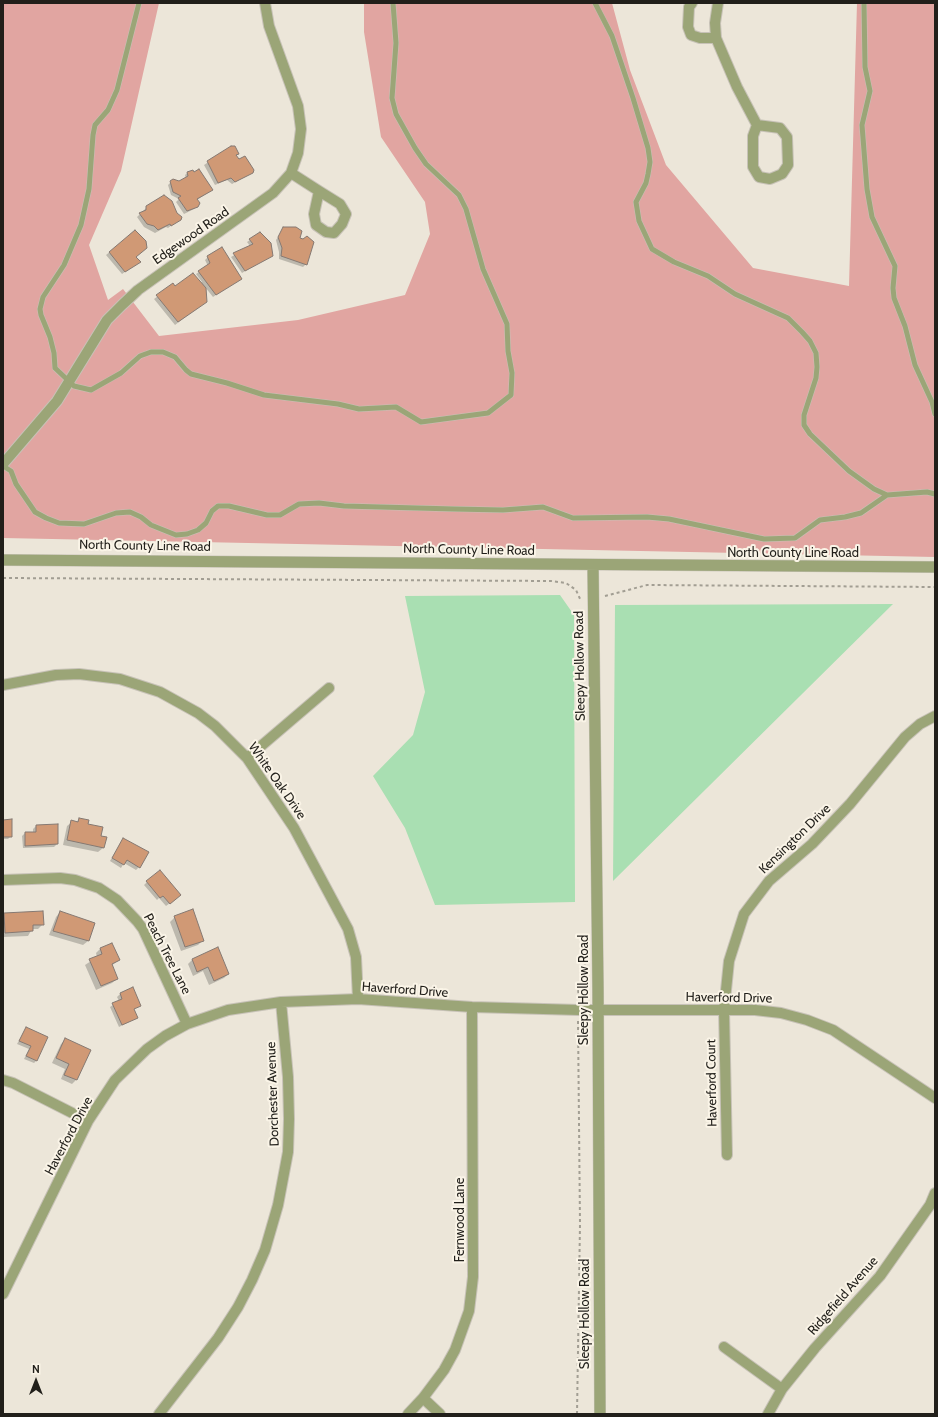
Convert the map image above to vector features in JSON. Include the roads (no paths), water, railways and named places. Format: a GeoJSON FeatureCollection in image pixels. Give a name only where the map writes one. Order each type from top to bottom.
{"type":"FeatureCollection","features":[{"type":"Feature","properties":{"kind":"street","name":"Edgewood Road"},"geometry":{"type":"LineString","coordinates":[[3,465],[53,406],[107,320],[138,290],[273,193],[291,173],[299,145],[300,129],[298,106],[269,26],[265,3]]}},
{"type":"Feature","properties":{"kind":"street"},"geometry":{"type":"LineString","coordinates":[[692,3],[689,7],[688,27],[691,35],[700,38],[716,38]]}},
{"type":"Feature","properties":{"kind":"street"},"geometry":{"type":"LineString","coordinates":[[718,3],[715,23],[716,38],[737,87],[757,126],[753,136],[753,167],[759,177],[770,179],[782,174],[788,165],[787,136],[780,128],[757,126]]}},
{"type":"Feature","properties":{"kind":"street"},"geometry":{"type":"LineString","coordinates":[[291,173],[319,191]]}},
{"type":"Feature","properties":{"kind":"street","name":"North County Line Road"},"geometry":{"type":"LineString","coordinates":[[3,560],[935,567]]}},
{"type":"Feature","properties":{"kind":"street","name":"Sleepy Hollow Road"},"geometry":{"type":"LineString","coordinates":[[593,565],[598,1010],[600,1414]]}},
{"type":"Feature","properties":{"kind":"street","name":"White Oak Drive"},"geometry":{"type":"LineString","coordinates":[[3,685],[56,675],[79,674],[120,679],[160,692],[198,713],[232,742],[247,758],[294,828],[348,929],[356,957],[358,999]]}},
{"type":"Feature","properties":{"kind":"street"},"geometry":{"type":"LineString","coordinates":[[247,758],[329,688]]}},
{"type":"Feature","properties":{"kind":"street","name":"Kensington Drive"},"geometry":{"type":"LineString","coordinates":[[724,1010],[729,961],[744,914],[753,900],[769,881],[812,844],[850,804],[905,737],[920,724],[935,716]]}},
{"type":"Feature","properties":{"kind":"street","name":"Peach Tree Lane"},"geometry":{"type":"LineString","coordinates":[[3,880],[60,878],[75,880],[99,888],[117,900],[137,920],[143,930],[187,1024]]}},
{"type":"Feature","properties":{"kind":"street","name":"Haverford Drive"},"geometry":{"type":"LineString","coordinates":[[3,1294],[88,1121],[115,1080],[127,1066],[147,1048],[187,1024],[228,1010],[281,1002],[358,999],[472,1007],[598,1010],[755,1010],[781,1013],[807,1020],[833,1030],[935,1098]]}},
{"type":"Feature","properties":{"kind":"street","name":"Dorchester Avenue"},"geometry":{"type":"LineString","coordinates":[[159,1414],[218,1338],[238,1307],[265,1250],[278,1205],[288,1152],[288,1078],[281,1002]]}},
{"type":"Feature","properties":{"kind":"street","name":"Fernwood Lane"},"geometry":{"type":"LineString","coordinates":[[408,1414],[423,1398],[444,1370],[455,1350],[469,1311],[473,1277],[472,1007]]}},
{"type":"Feature","properties":{"kind":"street","name":"Haverford Court"},"geometry":{"type":"LineString","coordinates":[[724,1010],[727,1155]]}},
{"type":"Feature","properties":{"kind":"street"},"geometry":{"type":"LineString","coordinates":[[3,1080],[13,1083],[88,1121]]}},
{"type":"Feature","properties":{"kind":"street","name":"Ridgefield Avenue"},"geometry":{"type":"LineString","coordinates":[[768,1414],[782,1389],[815,1348],[880,1276],[930,1206],[935,1193]]}},
{"type":"Feature","properties":{"kind":"street"},"geometry":{"type":"LineString","coordinates":[[724,1347],[782,1389]]}},
{"type":"Feature","properties":{"kind":"street"},"geometry":{"type":"LineString","coordinates":[[423,1398],[440,1414]]}},
{"type":"Feature","properties":{"kind":"lane"},"geometry":{"type":"LineString","coordinates":[[139,3],[117,90],[108,110],[95,126],[89,189],[81,225],[64,265],[43,297],[40,308],[41,316],[50,337],[54,353],[55,368],[74,386],[91,390],[121,372],[140,356],[152,352],[163,352],[175,357],[191,374],[227,383],[264,395],[338,404],[359,409],[396,407],[421,422],[488,412],[511,395],[512,373],[508,351],[507,324],[483,269],[466,209],[459,195],[426,164],[411,142],[396,114],[392,98],[396,43],[393,3]]}},
{"type":"Feature","properties":{"kind":"lane"},"geometry":{"type":"LineString","coordinates":[[595,3],[612,36],[648,148],[650,162],[648,174],[636,202],[639,221],[652,249],[674,262],[708,276],[735,294],[788,318],[810,341],[816,353],[817,367],[816,378],[804,415],[804,425],[810,434],[848,471],[874,489],[886,495],[927,492],[935,494]]}},
{"type":"Feature","properties":{"kind":"lane"},"geometry":{"type":"LineString","coordinates":[[864,3],[866,67],[870,91],[862,126],[867,189],[872,217],[895,266],[893,288],[896,304],[905,326],[915,365],[932,402],[935,414]]}},
{"type":"Feature","properties":{"kind":"lane"},"geometry":{"type":"LineString","coordinates":[[3,465],[11,471],[16,484],[35,512],[46,518],[60,522],[84,524],[116,513],[130,512],[141,517],[151,525],[176,535],[187,534],[198,530],[206,522],[212,511],[218,506],[229,506],[267,515],[280,515],[299,504],[319,503],[344,506],[475,510],[503,510],[543,507],[573,518],[669,519],[764,539],[795,538],[820,520],[845,517],[861,513],[886,495]]}}]}
